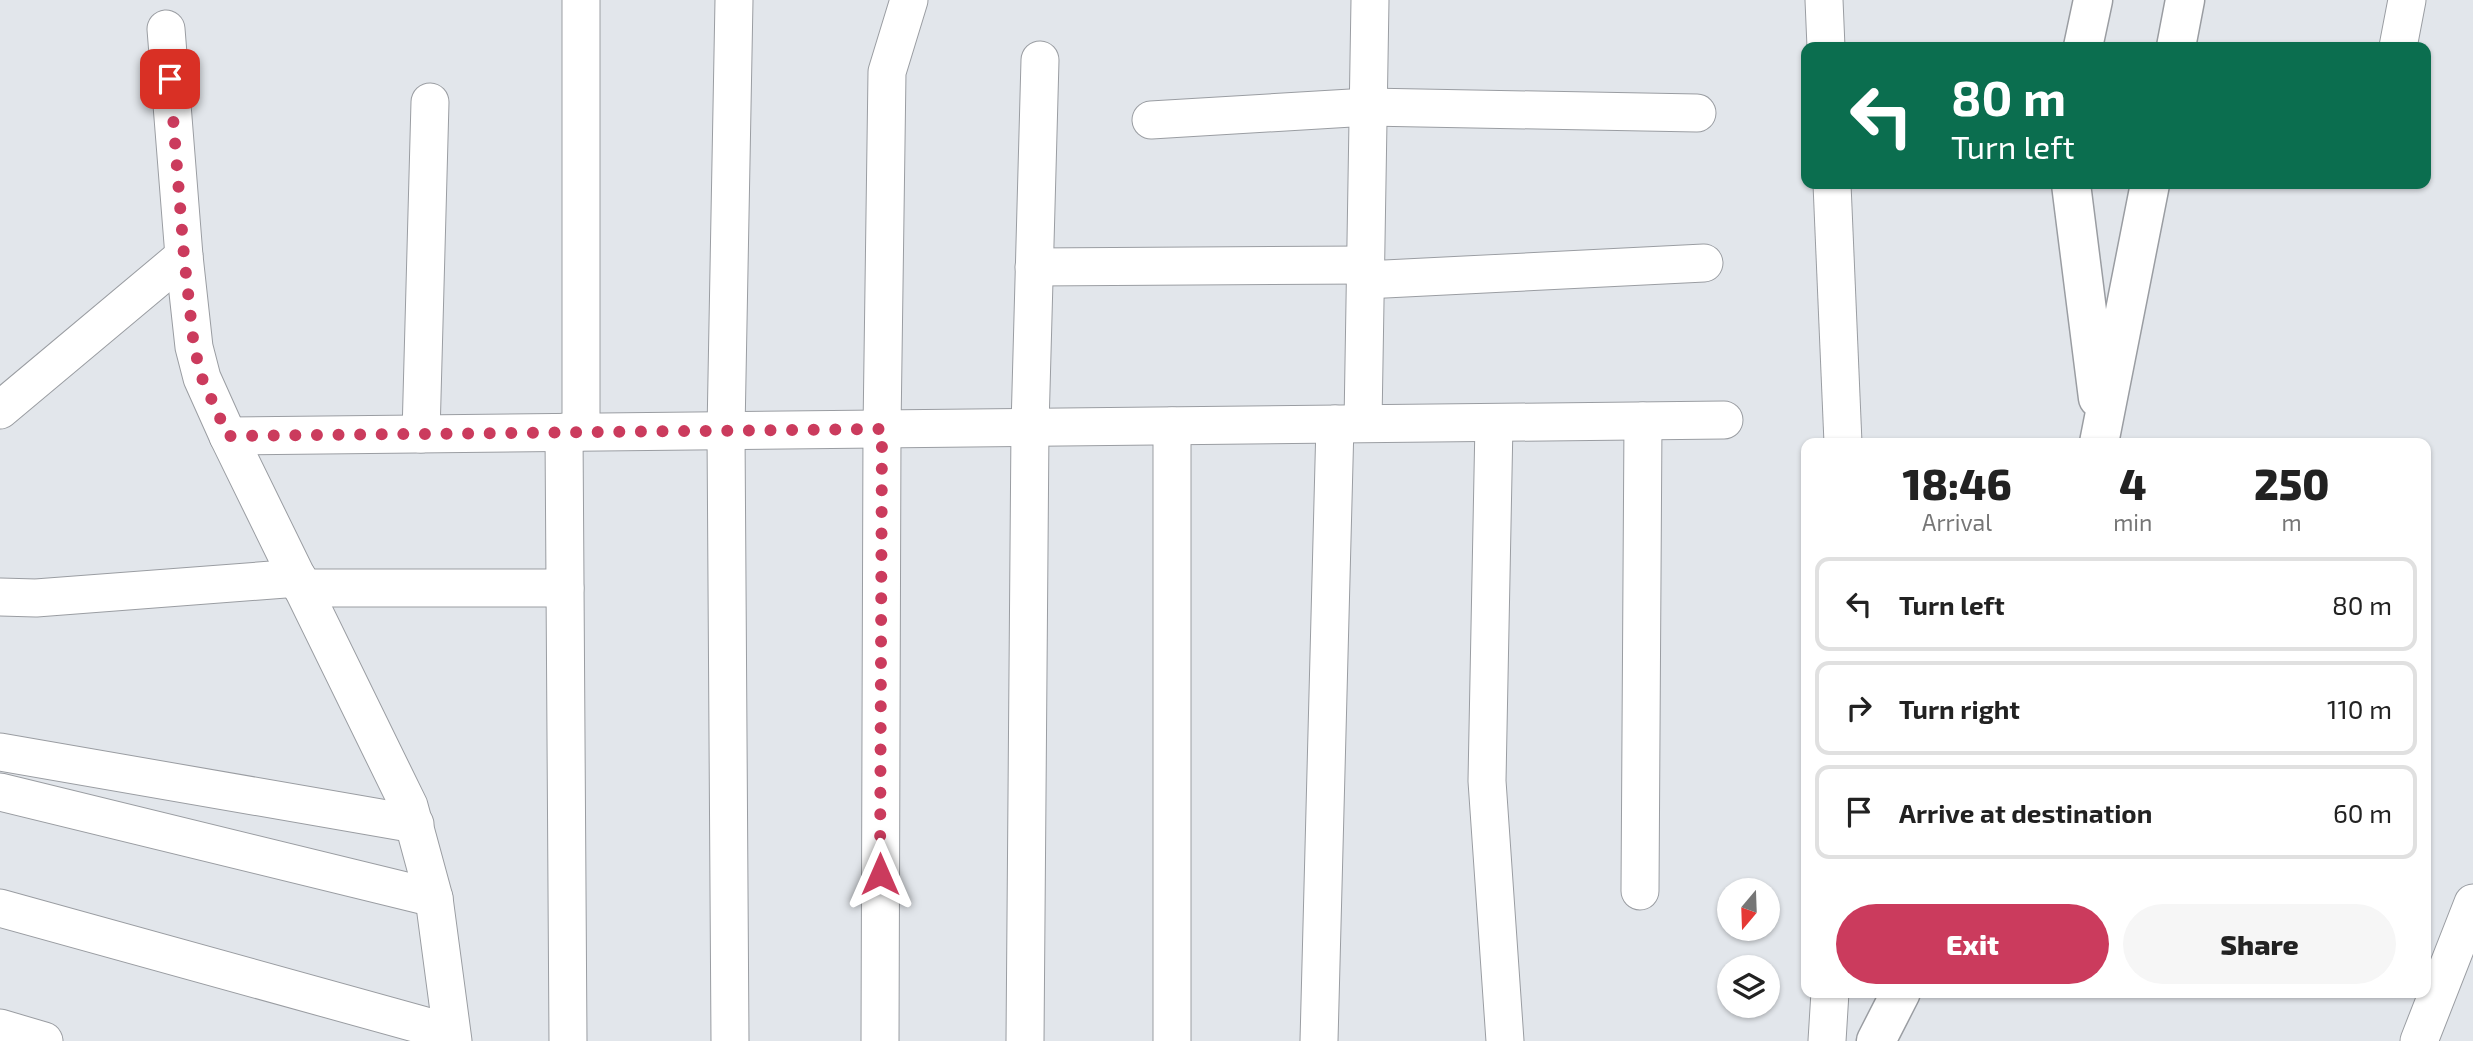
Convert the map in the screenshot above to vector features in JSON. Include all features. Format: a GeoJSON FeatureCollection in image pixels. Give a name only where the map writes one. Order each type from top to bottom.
{"type":"FeatureCollection","features":[{"type":"Feature","properties":{"kind":"street"},"geometry":{"type":"LineString","coordinates":[[568,1041],[565,588],[573,432],[581,0]]}},
{"type":"Feature","properties":{"kind":"street"},"geometry":{"type":"LineString","coordinates":[[730,1041],[726,430],[734,0]]}},
{"type":"Feature","properties":{"kind":"street"},"geometry":{"type":"LineString","coordinates":[[880,1041],[882,429],[887,72],[909,0]]}},
{"type":"Feature","properties":{"kind":"street"},"geometry":{"type":"LineString","coordinates":[[1319,1041],[1349,424],[1365,272],[1370,0]]}},
{"type":"Feature","properties":{"kind":"street"},"geometry":{"type":"LineString","coordinates":[[1824,0],[1826,42]]}},
{"type":"Feature","properties":{"kind":"street"},"geometry":{"type":"LineString","coordinates":[[2084,42],[2093,0]]}},
{"type":"Feature","properties":{"kind":"street"},"geometry":{"type":"LineString","coordinates":[[2177,42],[2185,0]]}},
{"type":"Feature","properties":{"kind":"street"},"geometry":{"type":"LineString","coordinates":[[2399,42],[2407,0]]}},
{"type":"Feature","properties":{"kind":"street"},"geometry":{"type":"LineString","coordinates":[[0,908],[452,1037],[434,898],[409,806],[202,378],[194,347],[184,256],[166,29]]}},
{"type":"Feature","properties":{"kind":"street"},"geometry":{"type":"LineString","coordinates":[[1025,1041],[1030,427],[1040,60]]}},
{"type":"Feature","properties":{"kind":"street"},"geometry":{"type":"LineString","coordinates":[[421,433],[430,102]]}},
{"type":"Feature","properties":{"kind":"street"},"geometry":{"type":"LineString","coordinates":[[1151,120],[1368,107],[1697,113]]}},
{"type":"Feature","properties":{"kind":"street"},"geometry":{"type":"LineString","coordinates":[[1832,189],[1843,438]]}},
{"type":"Feature","properties":{"kind":"street"},"geometry":{"type":"LineString","coordinates":[[2072,189],[2101,437]]}},
{"type":"Feature","properties":{"kind":"street"},"geometry":{"type":"LineString","coordinates":[[2101,437],[2149,189]]}},
{"type":"Feature","properties":{"kind":"street"},"geometry":{"type":"LineString","coordinates":[[0,410],[184,256]]}},
{"type":"Feature","properties":{"kind":"street"},"geometry":{"type":"LineString","coordinates":[[1034,267],[1365,272],[1704,263]]}},
{"type":"Feature","properties":{"kind":"street"},"geometry":{"type":"LineString","coordinates":[[228,436],[1724,420]]}},
{"type":"Feature","properties":{"kind":"street"},"geometry":{"type":"LineString","coordinates":[[1640,891],[1643,421]]}},
{"type":"Feature","properties":{"kind":"street"},"geometry":{"type":"LineString","coordinates":[[1494,423],[1487,781],[1505,1041]]}},
{"type":"Feature","properties":{"kind":"street"},"geometry":{"type":"LineString","coordinates":[[1172,426],[1172,1041]]}},
{"type":"Feature","properties":{"kind":"street"},"geometry":{"type":"LineString","coordinates":[[0,597],[36,598],[300,583],[565,588]]}},
{"type":"Feature","properties":{"kind":"street"},"geometry":{"type":"LineString","coordinates":[[0,752],[415,824]]}},
{"type":"Feature","properties":{"kind":"street"},"geometry":{"type":"LineString","coordinates":[[0,793],[434,898]]}},
{"type":"Feature","properties":{"kind":"street"},"geometry":{"type":"LineString","coordinates":[[2419,1041],[2473,903]]}},
{"type":"Feature","properties":{"kind":"street"},"geometry":{"type":"LineString","coordinates":[[1827,1041],[1830,998]]}},
{"type":"Feature","properties":{"kind":"street"},"geometry":{"type":"LineString","coordinates":[[1876,1041],[1899,998]]}},
{"type":"Feature","properties":{"kind":"street"},"geometry":{"type":"LineString","coordinates":[[0,1028],[44,1041]]}},
{"type":"Feature","properties":{"kind":"route"},"geometry":{"type":"LineString","coordinates":[[170,79],[194,347],[202,378],[228,436],[882,429],[880,874]]}}]}
